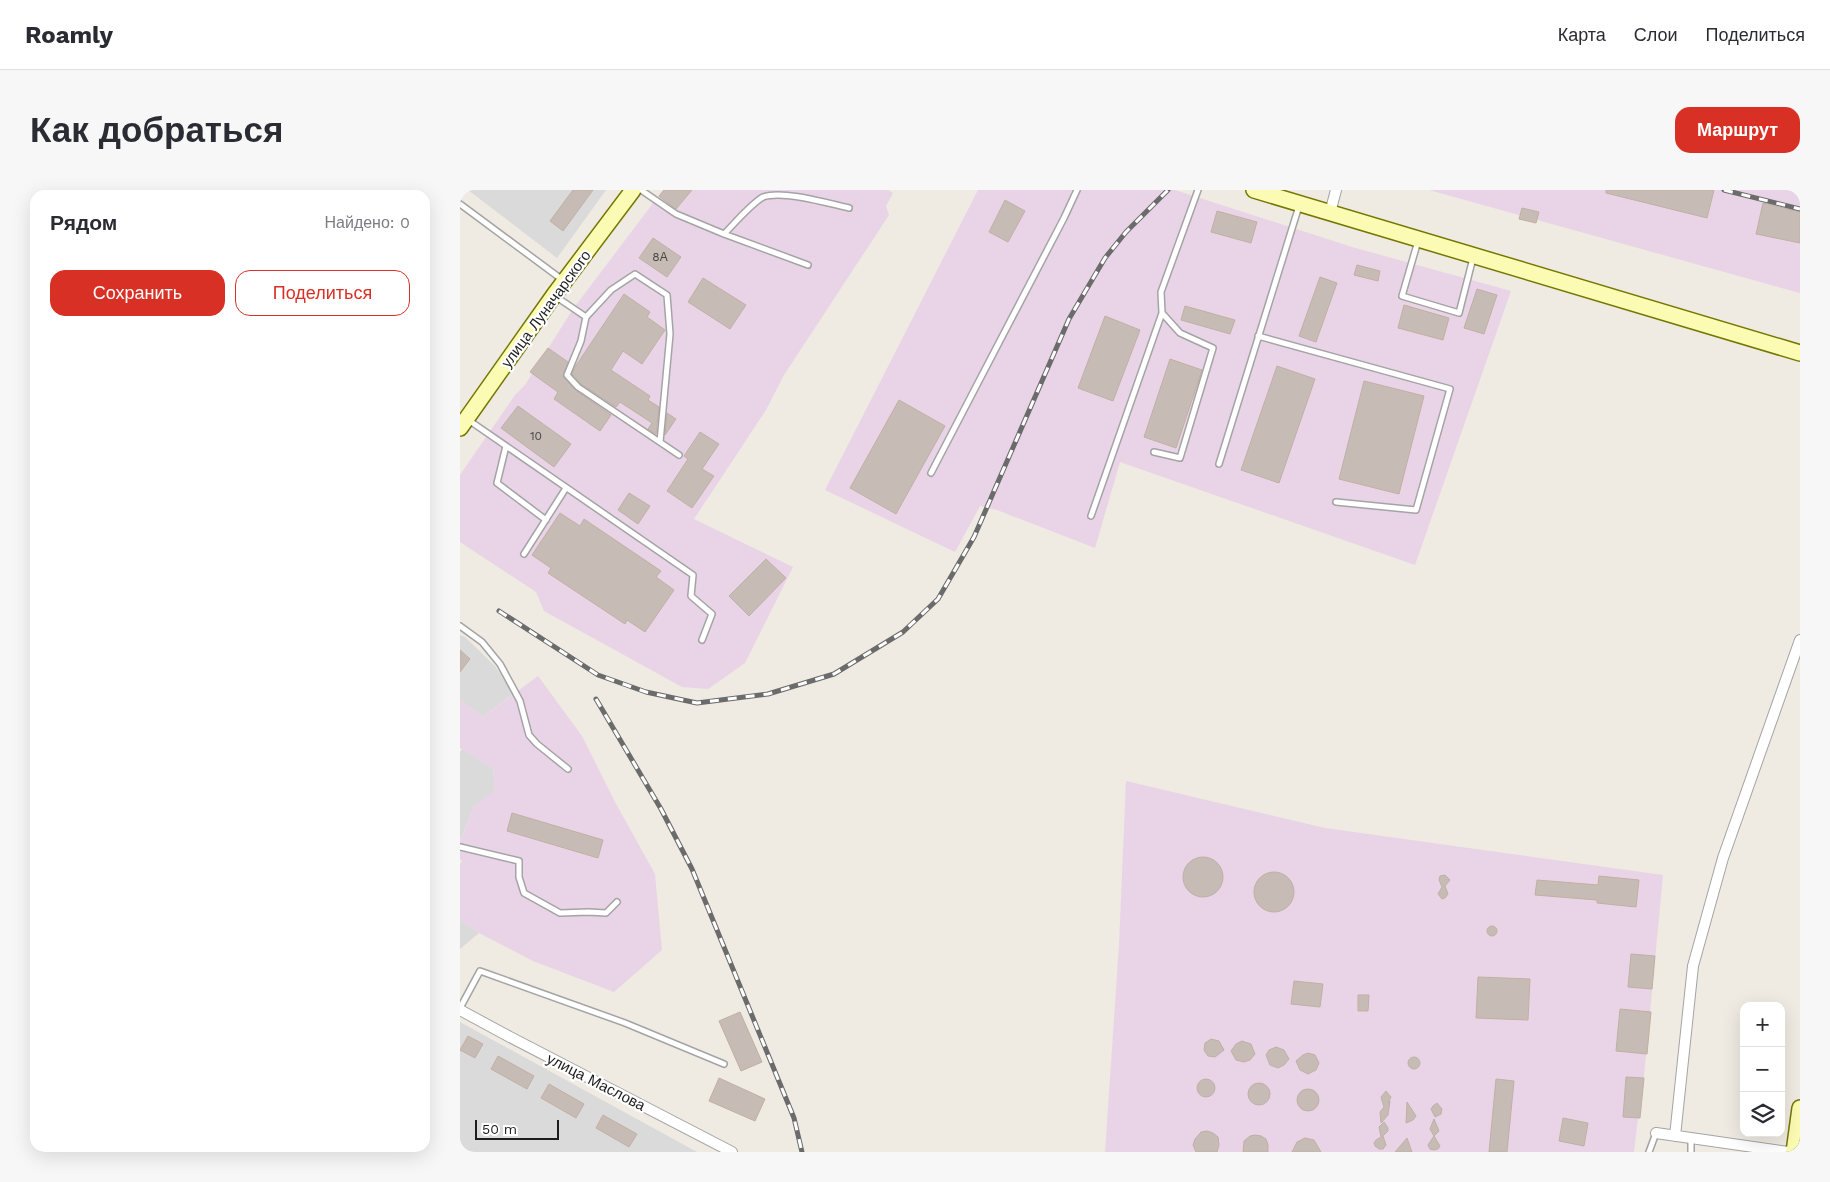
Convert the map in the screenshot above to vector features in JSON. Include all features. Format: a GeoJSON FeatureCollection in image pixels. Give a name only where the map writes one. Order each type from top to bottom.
{"type":"FeatureCollection","features":[{"type":"Feature","properties":{"kind":"main road","name":"улица Луначарского"},"geometry":{"type":"LineString","coordinates":[[462,422],[633,190]]}},
{"type":"Feature","properties":{"kind":"main road"},"geometry":{"type":"LineString","coordinates":[[1254,190],[1800,353]]}},
{"type":"Feature","properties":{"kind":"main road"},"geometry":{"type":"LineString","coordinates":[[1794,1152],[1800,1108]]}},
{"type":"Feature","properties":{"kind":"street"},"geometry":{"type":"LineString","coordinates":[[1330,213],[1336,190]]}},
{"type":"Feature","properties":{"kind":"street"},"geometry":{"type":"LineString","coordinates":[[1675,1136],[1694,966],[1722,858],[1800,640]]}},
{"type":"Feature","properties":{"kind":"street","name":"улица Маслова"},"geometry":{"type":"LineString","coordinates":[[460,1009],[510,1037],[732,1152]]}},
{"type":"Feature","properties":{"kind":"street"},"geometry":{"type":"LineString","coordinates":[[1656,1133],[1788,1152]]}},
{"type":"Feature","properties":{"kind":"lane"},"geometry":{"type":"LineString","coordinates":[[641,190],[676,214],[808,265]]}},
{"type":"Feature","properties":{"kind":"lane"},"geometry":{"type":"LineString","coordinates":[[931,473],[1077,190]]}},
{"type":"Feature","properties":{"kind":"lane"},"geometry":{"type":"LineString","coordinates":[[1091,516],[1162,313],[1161,292],[1198,190]]}},
{"type":"Feature","properties":{"kind":"lane"},"geometry":{"type":"LineString","coordinates":[[724,234],[761,198],[770,194],[785,193],[849,208]]}},
{"type":"Feature","properties":{"kind":"lane"},"geometry":{"type":"LineString","coordinates":[[460,204],[564,282]]}},
{"type":"Feature","properties":{"kind":"lane"},"geometry":{"type":"LineString","coordinates":[[1219,464],[1300,204]]}},
{"type":"Feature","properties":{"kind":"lane"},"geometry":{"type":"LineString","coordinates":[[1418,239],[1402,296],[1459,313],[1474,255]]}},
{"type":"Feature","properties":{"kind":"lane"},"geometry":{"type":"LineString","coordinates":[[660,442],[670,334],[667,295],[636,274],[611,290],[586,317],[582,341],[567,375],[578,387],[679,455]]}},
{"type":"Feature","properties":{"kind":"lane"},"geometry":{"type":"LineString","coordinates":[[554,295],[586,317]]}},
{"type":"Feature","properties":{"kind":"lane"},"geometry":{"type":"LineString","coordinates":[[1154,452],[1180,458],[1212,348],[1180,333],[1162,313]]}},
{"type":"Feature","properties":{"kind":"lane"},"geometry":{"type":"LineString","coordinates":[[1258,336],[1450,389],[1416,510],[1336,502]]}},
{"type":"Feature","properties":{"kind":"lane"},"geometry":{"type":"LineString","coordinates":[[462,422],[506,446],[693,575],[691,596],[712,614],[702,640]]}},
{"type":"Feature","properties":{"kind":"lane"},"geometry":{"type":"LineString","coordinates":[[506,446],[497,483],[546,520]]}},
{"type":"Feature","properties":{"kind":"lane"},"geometry":{"type":"LineString","coordinates":[[524,554],[566,488]]}},
{"type":"Feature","properties":{"kind":"lane"},"geometry":{"type":"LineString","coordinates":[[460,626],[482,642],[500,664],[520,701],[529,735],[536,744],[568,769]]}},
{"type":"Feature","properties":{"kind":"lane"},"geometry":{"type":"LineString","coordinates":[[460,847],[519,861],[519,877],[524,893],[560,914],[606,912],[617,902]]}},
{"type":"Feature","properties":{"kind":"lane"},"geometry":{"type":"LineString","coordinates":[[460,1009],[480,970],[624,1023],[724,1064]]}},
{"type":"Feature","properties":{"kind":"lane"},"geometry":{"type":"LineString","coordinates":[[1650,1152],[1656,1133]]}},
{"type":"Feature","properties":{"kind":"lane"},"geometry":{"type":"LineString","coordinates":[[1691,1138],[1691,1152]]}},
{"type":"Feature","properties":{"kind":"shaded area"},"geometry":{"type":"Polygon","coordinates":[[[468,190],[606,190],[557,258],[468,190]]]}},
{"type":"Feature","properties":{"kind":"shaded area"},"geometry":{"type":"Polygon","coordinates":[[[663,190],[888,190],[893,193],[886,206],[889,215],[784,375],[766,410],[694,519],[793,567],[745,663],[708,689],[682,687],[544,611],[536,592],[460,542],[460,475],[515,395],[525,385],[573,309],[663,190]]]}},
{"type":"Feature","properties":{"kind":"shaded area"},"geometry":{"type":"Polygon","coordinates":[[[978,190],[1175,190],[1352,247],[1511,291],[1415,565],[1120,462],[1095,548],[997,510],[980,506],[955,552],[825,490],[978,190]]]}},
{"type":"Feature","properties":{"kind":"shaded area"},"geometry":{"type":"Polygon","coordinates":[[[1429,190],[1800,190],[1800,293],[1656,253],[1429,190]]]}},
{"type":"Feature","properties":{"kind":"shaded area"},"geometry":{"type":"Polygon","coordinates":[[[460,635],[465,637],[495,666],[513,694],[483,717],[460,700],[460,635]]]}},
{"type":"Feature","properties":{"kind":"shaded area"},"geometry":{"type":"Polygon","coordinates":[[[538,676],[582,736],[615,802],[655,874],[662,950],[614,992],[533,961],[479,933],[460,920],[460,864],[462,861],[460,859],[460,842],[474,806],[495,791],[493,768],[460,748],[460,700],[483,717],[538,676]]]}},
{"type":"Feature","properties":{"kind":"shaded area"},"geometry":{"type":"Polygon","coordinates":[[[462,749],[493,768],[495,792],[474,806],[460,841],[460,752],[462,749]]]}},
{"type":"Feature","properties":{"kind":"shaded area"},"geometry":{"type":"Polygon","coordinates":[[[1126,781],[1325,828],[1663,875],[1640,1118],[1638,1118],[1634,1152],[1105,1152],[1119,945],[1126,781]]]}},
{"type":"Feature","properties":{"kind":"shaded area"},"geometry":{"type":"Polygon","coordinates":[[[460,920],[479,933],[460,949],[460,920]]]}},
{"type":"Feature","properties":{"kind":"shaded area"},"geometry":{"type":"Polygon","coordinates":[[[460,1022],[697,1152],[460,1152],[460,1022]]]}},
{"type":"Feature","properties":{"kind":"building"},"geometry":{"type":"Polygon","coordinates":[[[573,190],[593,190],[563,231],[550,221],[573,190]]]}},
{"type":"Feature","properties":{"kind":"building"},"geometry":{"type":"Polygon","coordinates":[[[664,190],[692,190],[676,209],[659,196],[664,190]]]}},
{"type":"Feature","properties":{"kind":"building"},"geometry":{"type":"Polygon","coordinates":[[[1606,190],[1714,190],[1707,218],[1606,193],[1606,190]]]}},
{"type":"Feature","properties":{"kind":"building"},"geometry":{"type":"Polygon","coordinates":[[[1005,200],[1025,211],[1008,242],[989,232],[1005,200]]]}},
{"type":"Feature","properties":{"kind":"building"},"geometry":{"type":"Polygon","coordinates":[[[1763,203],[1800,212],[1800,243],[1756,234],[1763,203]]]}},
{"type":"Feature","properties":{"kind":"building"},"geometry":{"type":"Polygon","coordinates":[[[1522,208],[1539,212],[1536,223],[1519,219],[1522,208]]]}},
{"type":"Feature","properties":{"kind":"building"},"geometry":{"type":"Polygon","coordinates":[[[1217,211],[1257,222],[1251,243],[1211,232],[1217,211]]]}},
{"type":"Feature","properties":{"kind":"building"},"geometry":{"type":"Polygon","coordinates":[[[653,238],[681,257],[667,277],[639,258],[653,238]]]}},
{"type":"Feature","properties":{"kind":"building"},"geometry":{"type":"Polygon","coordinates":[[[1357,265],[1380,271],[1378,281],[1354,275],[1357,265]]]}},
{"type":"Feature","properties":{"kind":"building"},"geometry":{"type":"Polygon","coordinates":[[[1320,277],[1337,283],[1316,342],[1299,336],[1320,277]]]}},
{"type":"Feature","properties":{"kind":"building"},"geometry":{"type":"Polygon","coordinates":[[[703,278],[746,305],[730,329],[688,302],[703,278]]]}},
{"type":"Feature","properties":{"kind":"building"},"geometry":{"type":"Polygon","coordinates":[[[1477,289],[1497,295],[1484,334],[1464,328],[1477,289]]]}},
{"type":"Feature","properties":{"kind":"building"},"geometry":{"type":"Polygon","coordinates":[[[624,294],[650,312],[647,317],[665,330],[642,364],[623,351],[611,370],[650,396],[648,400],[659,407],[656,434],[648,429],[652,423],[620,402],[616,407],[581,384],[572,374],[624,294]]]}},
{"type":"Feature","properties":{"kind":"building"},"geometry":{"type":"Polygon","coordinates":[[[1404,305],[1449,318],[1443,340],[1398,328],[1404,305]]]}},
{"type":"Feature","properties":{"kind":"building"},"geometry":{"type":"Polygon","coordinates":[[[1185,306],[1235,320],[1230,334],[1181,320],[1185,306]]]}},
{"type":"Feature","properties":{"kind":"building"},"geometry":{"type":"Polygon","coordinates":[[[1105,316],[1140,330],[1113,401],[1078,388],[1105,316]]]}},
{"type":"Feature","properties":{"kind":"building"},"geometry":{"type":"Polygon","coordinates":[[[548,348],[568,362],[563,376],[575,390],[611,415],[600,431],[554,399],[558,392],[530,372],[548,348]]]}},
{"type":"Feature","properties":{"kind":"building"},"geometry":{"type":"Polygon","coordinates":[[[1170,359],[1202,370],[1176,448],[1144,437],[1170,359]]]}},
{"type":"Feature","properties":{"kind":"building"},"geometry":{"type":"Polygon","coordinates":[[[1277,366],[1315,379],[1279,483],[1241,470],[1277,366]]]}},
{"type":"Feature","properties":{"kind":"building"},"geometry":{"type":"Polygon","coordinates":[[[1364,381],[1424,396],[1399,494],[1339,479],[1364,381]]]}},
{"type":"Feature","properties":{"kind":"building"},"geometry":{"type":"Polygon","coordinates":[[[899,400],[945,426],[896,514],[850,488],[899,400]]]}},
{"type":"Feature","properties":{"kind":"building"},"geometry":{"type":"Polygon","coordinates":[[[518,406],[571,444],[554,467],[501,428],[518,406]]]}},
{"type":"Feature","properties":{"kind":"building"},"geometry":{"type":"Polygon","coordinates":[[[667,413],[676,419],[665,435],[667,413]]]}},
{"type":"Feature","properties":{"kind":"building"},"geometry":{"type":"Polygon","coordinates":[[[700,432],[719,444],[702,469],[714,476],[692,508],[667,491],[688,459],[684,456],[700,432]]]}},
{"type":"Feature","properties":{"kind":"building"},"geometry":{"type":"Polygon","coordinates":[[[629,493],[650,506],[638,524],[618,510],[629,493]]]}},
{"type":"Feature","properties":{"kind":"building"},"geometry":{"type":"Polygon","coordinates":[[[560,513],[580,526],[584,519],[661,571],[656,577],[674,590],[645,632],[627,620],[625,624],[548,573],[551,568],[532,555],[560,513]]]}},
{"type":"Feature","properties":{"kind":"building"},"geometry":{"type":"Polygon","coordinates":[[[766,559],[786,578],[749,616],[729,596],[766,559]]]}},
{"type":"Feature","properties":{"kind":"building"},"geometry":{"type":"Polygon","coordinates":[[[460,650],[470,659],[460,672],[460,650]]]}},
{"type":"Feature","properties":{"kind":"building"},"geometry":{"type":"Polygon","coordinates":[[[512,813],[603,840],[598,858],[507,831],[512,813]]]}},
{"type":"Feature","properties":{"kind":"building"},"geometry":{"type":"Polygon","coordinates":[[[1203,857],[1217,863],[1223,877],[1217,891],[1203,897],[1189,891],[1183,877],[1189,863],[1203,857]]]}},
{"type":"Feature","properties":{"kind":"building"},"geometry":{"type":"Polygon","coordinates":[[[1274,872],[1288,878],[1294,892],[1288,906],[1274,912],[1260,906],[1254,892],[1260,878],[1274,872]]]}},
{"type":"Feature","properties":{"kind":"building"},"geometry":{"type":"Polygon","coordinates":[[[1445,875],[1450,880],[1445,886],[1448,894],[1442,899],[1438,894],[1442,887],[1439,880],[1440,876],[1445,875]]]}},
{"type":"Feature","properties":{"kind":"building"},"geometry":{"type":"Polygon","coordinates":[[[1599,876],[1639,880],[1636,907],[1597,903],[1597,900],[1535,895],[1537,880],[1598,885],[1599,876]]]}},
{"type":"Feature","properties":{"kind":"building"},"geometry":{"type":"Polygon","coordinates":[[[1490,926],[1494,926],[1497,931],[1496,935],[1490,936],[1487,933],[1487,929],[1490,926]]]}},
{"type":"Feature","properties":{"kind":"building"},"geometry":{"type":"Polygon","coordinates":[[[1631,954],[1655,956],[1652,989],[1628,987],[1631,954]]]}},
{"type":"Feature","properties":{"kind":"building"},"geometry":{"type":"Polygon","coordinates":[[[1478,977],[1530,979],[1528,1020],[1476,1018],[1478,977]]]}},
{"type":"Feature","properties":{"kind":"building"},"geometry":{"type":"Polygon","coordinates":[[[1294,981],[1323,984],[1320,1007],[1291,1004],[1294,981]]]}},
{"type":"Feature","properties":{"kind":"building"},"geometry":{"type":"Polygon","coordinates":[[[1358,995],[1369,995],[1368,1011],[1358,1011],[1358,995]]]}},
{"type":"Feature","properties":{"kind":"building"},"geometry":{"type":"Polygon","coordinates":[[[1620,1009],[1651,1012],[1647,1054],[1616,1051],[1620,1009]]]}},
{"type":"Feature","properties":{"kind":"building"},"geometry":{"type":"Polygon","coordinates":[[[740,1012],[762,1062],[741,1071],[719,1021],[740,1012]]]}},
{"type":"Feature","properties":{"kind":"building"},"geometry":{"type":"Polygon","coordinates":[[[468,1036],[483,1044],[475,1058],[460,1050],[468,1036]]]}},
{"type":"Feature","properties":{"kind":"building"},"geometry":{"type":"Polygon","coordinates":[[[1211,1039],[1219,1041],[1224,1050],[1215,1057],[1208,1056],[1204,1050],[1205,1043],[1211,1039]]]}},
{"type":"Feature","properties":{"kind":"building"},"geometry":{"type":"Polygon","coordinates":[[[1242,1041],[1251,1044],[1255,1054],[1250,1060],[1244,1062],[1236,1060],[1231,1051],[1236,1044],[1242,1041]]]}},
{"type":"Feature","properties":{"kind":"building"},"geometry":{"type":"Polygon","coordinates":[[[1276,1047],[1284,1050],[1289,1059],[1278,1068],[1270,1065],[1266,1055],[1269,1050],[1276,1047]]]}},
{"type":"Feature","properties":{"kind":"building"},"geometry":{"type":"Polygon","coordinates":[[[1308,1053],[1315,1055],[1319,1063],[1316,1070],[1308,1074],[1300,1070],[1296,1061],[1308,1053]]]}},
{"type":"Feature","properties":{"kind":"building"},"geometry":{"type":"Polygon","coordinates":[[[498,1056],[534,1076],[527,1089],[491,1069],[498,1056]]]}},
{"type":"Feature","properties":{"kind":"building"},"geometry":{"type":"Polygon","coordinates":[[[1412,1057],[1416,1057],[1420,1063],[1416,1069],[1412,1069],[1408,1065],[1408,1061],[1412,1057]]]}},
{"type":"Feature","properties":{"kind":"building"},"geometry":{"type":"Polygon","coordinates":[[[1626,1077],[1644,1078],[1640,1118],[1623,1117],[1626,1077]]]}},
{"type":"Feature","properties":{"kind":"building"},"geometry":{"type":"Polygon","coordinates":[[[719,1078],[765,1099],[755,1121],[709,1101],[719,1078]]]}},
{"type":"Feature","properties":{"kind":"building"},"geometry":{"type":"Polygon","coordinates":[[[1206,1079],[1212,1082],[1215,1088],[1212,1094],[1206,1097],[1200,1094],[1197,1088],[1200,1082],[1206,1079]]]}},
{"type":"Feature","properties":{"kind":"building"},"geometry":{"type":"Polygon","coordinates":[[[1496,1079],[1514,1081],[1507,1152],[1489,1152],[1496,1079]]]}},
{"type":"Feature","properties":{"kind":"building"},"geometry":{"type":"Polygon","coordinates":[[[1259,1083],[1269,1090],[1270,1094],[1263,1104],[1259,1105],[1249,1098],[1248,1094],[1255,1084],[1259,1083]]]}},
{"type":"Feature","properties":{"kind":"building"},"geometry":{"type":"Polygon","coordinates":[[[549,1084],[584,1104],[576,1118],[541,1098],[549,1084]]]}},
{"type":"Feature","properties":{"kind":"building"},"geometry":{"type":"Polygon","coordinates":[[[1308,1089],[1318,1096],[1319,1100],[1312,1110],[1308,1111],[1298,1104],[1297,1100],[1304,1090],[1308,1089]]]}},
{"type":"Feature","properties":{"kind":"building"},"geometry":{"type":"Polygon","coordinates":[[[1386,1091],[1391,1097],[1388,1103],[1390,1101],[1388,1115],[1381,1123],[1380,1112],[1384,1107],[1381,1097],[1386,1091]]]}},
{"type":"Feature","properties":{"kind":"building"},"geometry":{"type":"Polygon","coordinates":[[[1407,1102],[1416,1116],[1413,1120],[1406,1123],[1407,1102]]]}},
{"type":"Feature","properties":{"kind":"building"},"geometry":{"type":"Polygon","coordinates":[[[1437,1103],[1442,1109],[1441,1114],[1435,1117],[1431,1109],[1437,1103]]]}},
{"type":"Feature","properties":{"kind":"building"},"geometry":{"type":"Polygon","coordinates":[[[603,1115],[637,1134],[629,1147],[596,1128],[603,1115]]]}},
{"type":"Feature","properties":{"kind":"building"},"geometry":{"type":"Polygon","coordinates":[[[1563,1118],[1588,1123],[1584,1146],[1559,1141],[1563,1118]]]}},
{"type":"Feature","properties":{"kind":"building"},"geometry":{"type":"Polygon","coordinates":[[[1434,1119],[1439,1131],[1434,1136],[1430,1129],[1434,1119]]]}},
{"type":"Feature","properties":{"kind":"building"},"geometry":{"type":"Polygon","coordinates":[[[1384,1122],[1388,1128],[1388,1131],[1383,1136],[1386,1145],[1383,1149],[1379,1149],[1374,1143],[1381,1137],[1379,1127],[1384,1122]]]}},
{"type":"Feature","properties":{"kind":"building"},"geometry":{"type":"Polygon","coordinates":[[[1207,1131],[1218,1137],[1219,1145],[1217,1152],[1196,1152],[1193,1145],[1195,1139],[1201,1132],[1207,1131]]]}},
{"type":"Feature","properties":{"kind":"building"},"geometry":{"type":"Polygon","coordinates":[[[1255,1135],[1266,1139],[1268,1152],[1243,1152],[1244,1141],[1250,1136],[1255,1135]]]}},
{"type":"Feature","properties":{"kind":"building"},"geometry":{"type":"Polygon","coordinates":[[[1434,1136],[1440,1146],[1434,1150],[1430,1149],[1428,1145],[1434,1136]]]}},
{"type":"Feature","properties":{"kind":"building"},"geometry":{"type":"Polygon","coordinates":[[[1305,1138],[1314,1140],[1321,1152],[1292,1152],[1297,1142],[1305,1138]]]}},
{"type":"Feature","properties":{"kind":"building"},"geometry":{"type":"Polygon","coordinates":[[[1407,1138],[1412,1152],[1395,1152],[1407,1138]]]}},
{"type":"Feature","properties":{"kind":"railway"},"geometry":{"type":"LineString","coordinates":[[499,611],[598,675],[646,692],[697,703],[768,694],[834,674],[903,632],[938,599],[974,537],[1069,319],[1105,258],[1126,232],[1168,190]]}},
{"type":"Feature","properties":{"kind":"railway"},"geometry":{"type":"LineString","coordinates":[[1724,190],[1800,209]]}},
{"type":"Feature","properties":{"kind":"railway"},"geometry":{"type":"LineString","coordinates":[[596,699],[661,809],[692,869],[794,1118],[802,1152]]}}]}
